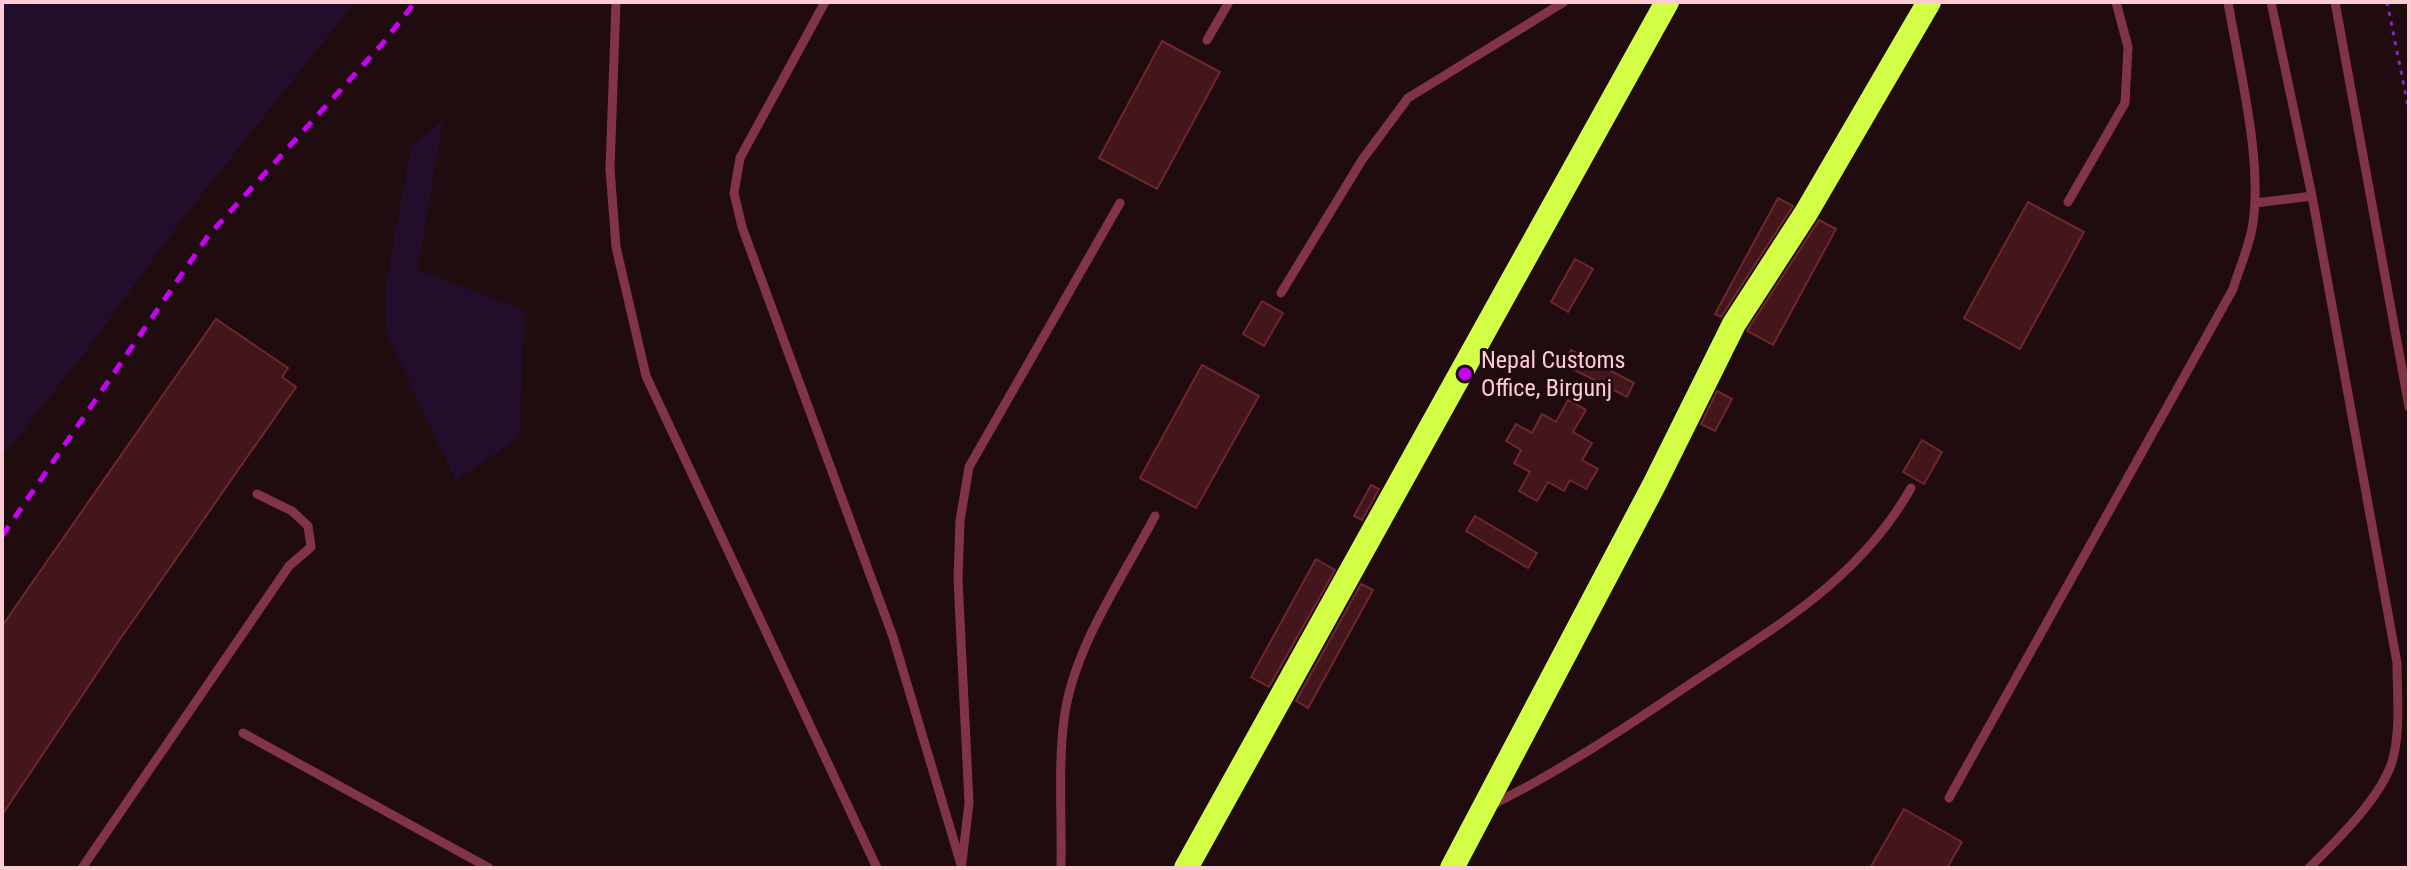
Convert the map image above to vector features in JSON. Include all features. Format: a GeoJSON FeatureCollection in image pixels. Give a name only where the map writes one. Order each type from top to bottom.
{"type":"FeatureCollection","features":[{"type":"Feature","properties":{"kind":"highway"},"geometry":{"type":"LineString","coordinates":[[1186,868],[1667,2]]}},
{"type":"Feature","properties":{"kind":"highway"},"geometry":{"type":"LineString","coordinates":[[1452,868],[1734,324],[1806,213],[1929,2]]}},
{"type":"Feature","properties":{"kind":"lane"},"geometry":{"type":"LineString","coordinates":[[616,2],[610,169],[616,247],[646,376],[877,868]]}},
{"type":"Feature","properties":{"kind":"lane"},"geometry":{"type":"LineString","coordinates":[[825,2],[740,158],[734,193],[742,227],[893,637],[962,867]]}},
{"type":"Feature","properties":{"kind":"lane"},"geometry":{"type":"LineString","coordinates":[[1207,40],[1229,2]]}},
{"type":"Feature","properties":{"kind":"lane"},"geometry":{"type":"LineString","coordinates":[[1281,293],[1362,160],[1408,98],[1564,2]]}},
{"type":"Feature","properties":{"kind":"lane"},"geometry":{"type":"LineString","coordinates":[[2068,202],[2125,103],[2128,47],[2116,2]]}},
{"type":"Feature","properties":{"kind":"lane"},"geometry":{"type":"LineString","coordinates":[[1949,798],[2233,289],[2252,231],[2255,203],[2248,121],[2228,2]]}},
{"type":"Feature","properties":{"kind":"lane"},"geometry":{"type":"LineString","coordinates":[[2271,2],[2312,196],[2397,663],[2397,716],[2392,762],[2366,805],[2309,868]]}},
{"type":"Feature","properties":{"kind":"lane"},"geometry":{"type":"LineString","coordinates":[[2335,2],[2409,407]]}},
{"type":"Feature","properties":{"kind":"lane"},"geometry":{"type":"LineString","coordinates":[[2255,203],[2312,196]]}},
{"type":"Feature","properties":{"kind":"lane"},"geometry":{"type":"LineString","coordinates":[[962,867],[969,803],[959,565],[960,521],[969,467],[1120,203]]}},
{"type":"Feature","properties":{"kind":"lane"},"geometry":{"type":"LineString","coordinates":[[1485,808],[1560,771],[1817,599],[1884,532],[1911,488]]}},
{"type":"Feature","properties":{"kind":"lane"},"geometry":{"type":"LineString","coordinates":[[82,868],[289,566],[311,547],[308,526],[292,511],[257,494]]}},
{"type":"Feature","properties":{"kind":"lane"},"geometry":{"type":"LineString","coordinates":[[1061,868],[1064,719],[1071,692],[1093,633],[1155,516]]}},
{"type":"Feature","properties":{"kind":"lane"},"geometry":{"type":"LineString","coordinates":[[243,733],[489,868]]}},
{"type":"Feature","properties":{"kind":"path"},"geometry":{"type":"LineString","coordinates":[[2387,2],[2409,111]]}},
{"type":"Feature","properties":{"kind":"shaded area"},"geometry":{"type":"Polygon","coordinates":[[[2,2],[355,2],[181,221],[87,350],[2,457],[2,2]]]}},
{"type":"Feature","properties":{"kind":"shaded area"},"geometry":{"type":"Polygon","coordinates":[[[443,121],[418,269],[525,311],[519,437],[456,481],[387,335],[385,289],[411,146],[443,121]]]}},
{"type":"Feature","properties":{"kind":"building"},"geometry":{"type":"Polygon","coordinates":[[[1162,41],[1220,72],[1157,189],[1099,158],[1162,41]]]}},
{"type":"Feature","properties":{"kind":"building"},"geometry":{"type":"Polygon","coordinates":[[[1778,198],[1793,206],[1721,317],[1715,314],[1778,198]]]}},
{"type":"Feature","properties":{"kind":"building"},"geometry":{"type":"Polygon","coordinates":[[[2028,202],[2084,232],[2020,349],[1964,318],[2028,202]]]}},
{"type":"Feature","properties":{"kind":"building"},"geometry":{"type":"Polygon","coordinates":[[[1819,220],[1836,229],[1773,345],[1747,331],[1819,220]]]}},
{"type":"Feature","properties":{"kind":"building"},"geometry":{"type":"Polygon","coordinates":[[[1575,259],[1593,269],[1568,312],[1551,302],[1575,259]]]}},
{"type":"Feature","properties":{"kind":"building"},"geometry":{"type":"Polygon","coordinates":[[[1262,301],[1283,313],[1264,346],[1243,334],[1262,301]]]}},
{"type":"Feature","properties":{"kind":"building"},"geometry":{"type":"Polygon","coordinates":[[[216,319],[288,368],[282,377],[296,387],[2,815],[2,626],[216,319]]]}},
{"type":"Feature","properties":{"kind":"building"},"geometry":{"type":"Polygon","coordinates":[[[1571,350],[1634,383],[1627,397],[1563,364],[1571,350]]]}},
{"type":"Feature","properties":{"kind":"building"},"geometry":{"type":"Polygon","coordinates":[[[1202,365],[1259,396],[1196,508],[1140,478],[1202,365]]]}},
{"type":"Feature","properties":{"kind":"building"},"geometry":{"type":"Polygon","coordinates":[[[1717,391],[1732,399],[1715,431],[1701,424],[1717,391]]]}},
{"type":"Feature","properties":{"kind":"building"},"geometry":{"type":"Polygon","coordinates":[[[1568,400],[1586,410],[1573,432],[1592,443],[1582,460],[1598,469],[1586,489],[1570,480],[1564,491],[1548,482],[1537,501],[1519,491],[1530,472],[1514,463],[1521,450],[1506,441],[1516,424],[1532,433],[1542,414],[1556,422],[1568,400]]]}},
{"type":"Feature","properties":{"kind":"building"},"geometry":{"type":"Polygon","coordinates":[[[1922,440],[1942,452],[1924,484],[1903,472],[1922,440]]]}},
{"type":"Feature","properties":{"kind":"building"},"geometry":{"type":"Polygon","coordinates":[[[1371,485],[1379,489],[1362,520],[1354,516],[1371,485]]]}},
{"type":"Feature","properties":{"kind":"building"},"geometry":{"type":"Polygon","coordinates":[[[1475,516],[1537,553],[1528,568],[1466,531],[1475,516]]]}},
{"type":"Feature","properties":{"kind":"building"},"geometry":{"type":"Polygon","coordinates":[[[1316,559],[1335,570],[1269,687],[1251,677],[1316,559]]]}},
{"type":"Feature","properties":{"kind":"building"},"geometry":{"type":"Polygon","coordinates":[[[1361,584],[1373,590],[1308,708],[1296,701],[1361,584]]]}},
{"type":"Feature","properties":{"kind":"building"},"geometry":{"type":"Polygon","coordinates":[[[1904,809],[1962,842],[1947,868],[1870,868],[1904,809]]]}},
{"type":"Feature","properties":{"kind":"railway"},"geometry":{"type":"LineString","coordinates":[[2,536],[208,236],[383,43],[415,2]]}},
{"type":"Feature","properties":{"kind":"place","name":"Nepal Customs Office, Birgunj"},"geometry":{"type":"Point","coordinates":[1465,374]}}]}
